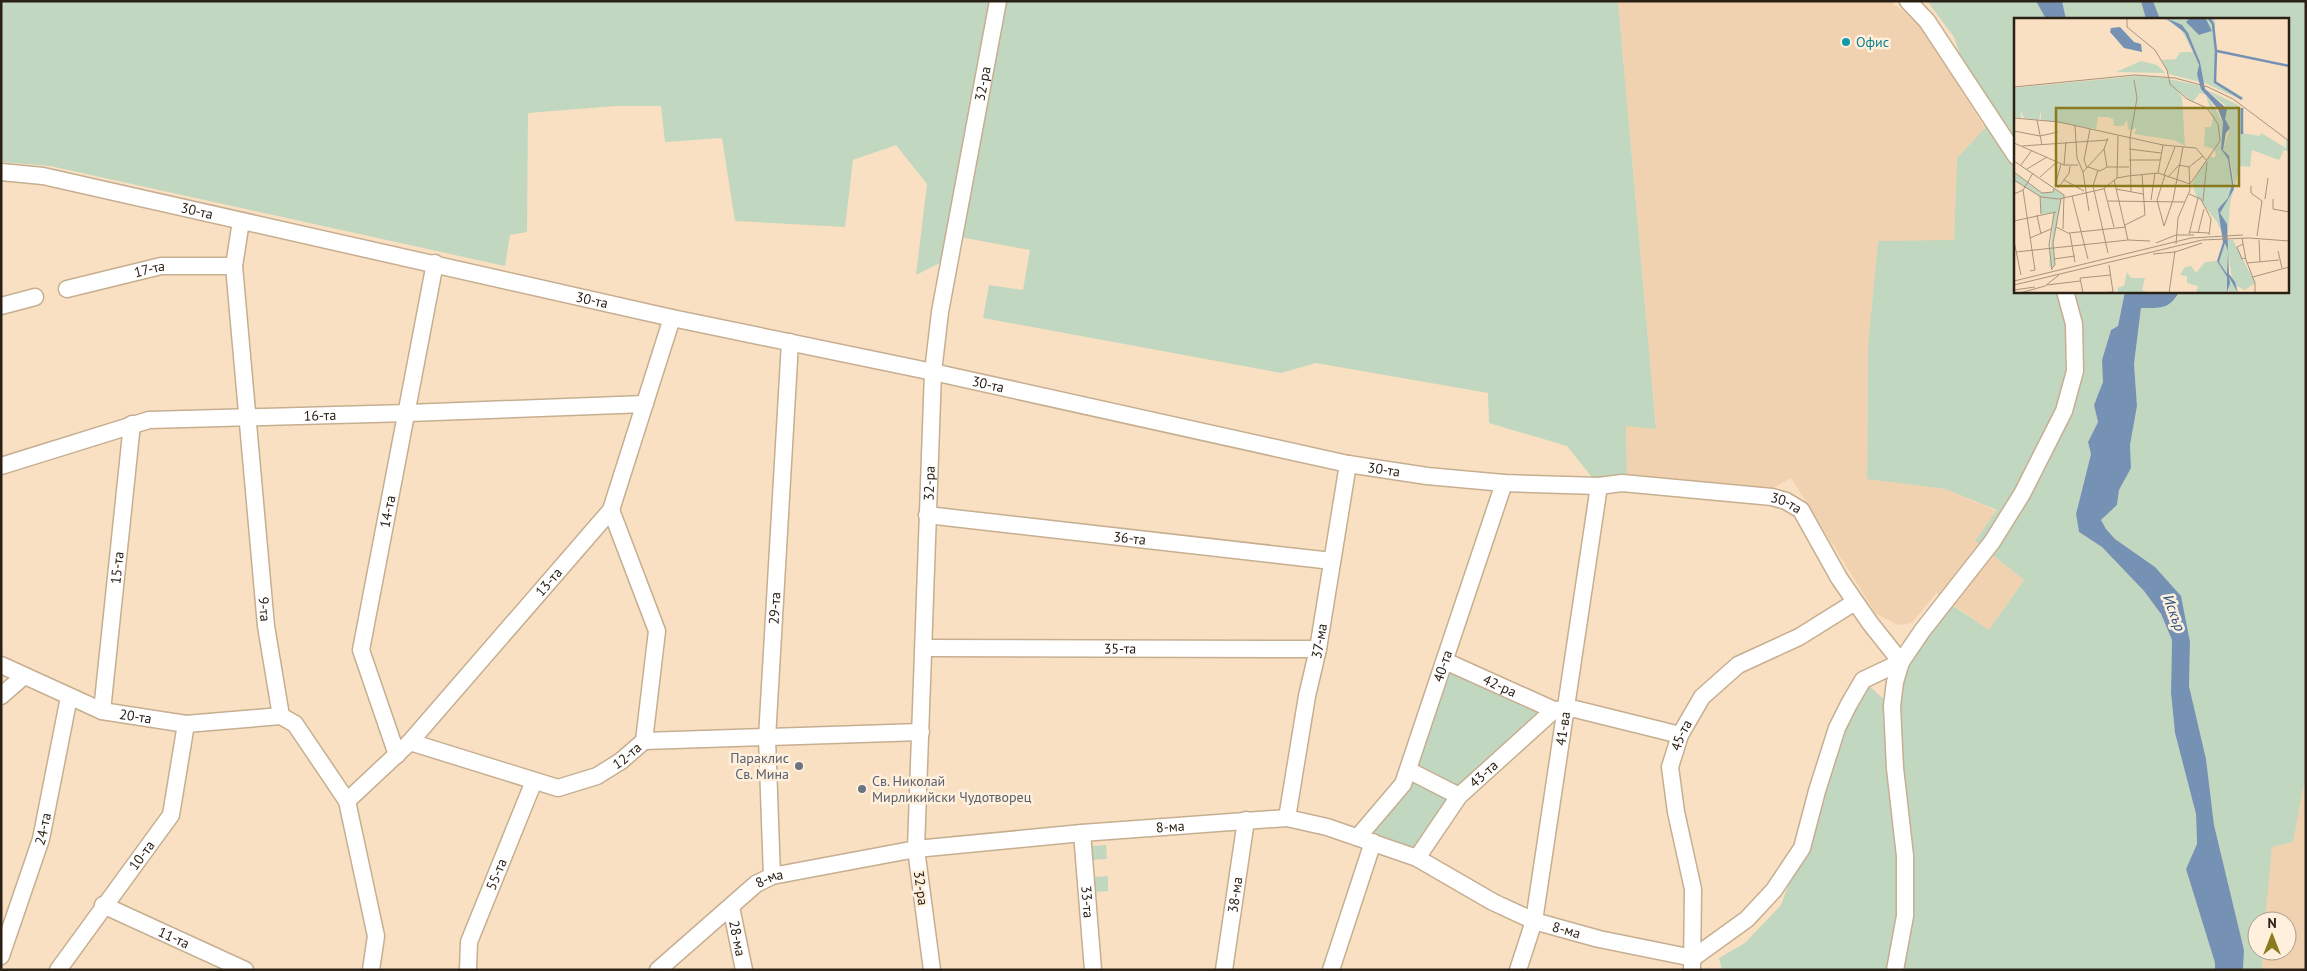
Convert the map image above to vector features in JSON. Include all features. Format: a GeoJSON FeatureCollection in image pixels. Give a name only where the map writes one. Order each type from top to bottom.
{"type":"FeatureCollection","features":[{"type":"Feature","properties":{"kind":"street","name":"32-ра"},"geometry":{"type":"LineString","coordinates":[[932,970],[916,849],[933,372],[940,312],[998,1]]}},
{"type":"Feature","properties":{"kind":"street"},"geometry":{"type":"LineString","coordinates":[[1908,1],[1927,21],[2014,153]]}},
{"type":"Feature","properties":{"kind":"street","name":"30-та"},"geometry":{"type":"LineString","coordinates":[[1,172],[42,176],[672,318],[933,372],[1348,464],[1427,476],[1504,484],[1599,486],[1622,483],[1772,497],[1786,501],[1801,510],[1855,602],[1901,662]]}},
{"type":"Feature","properties":{"kind":"street","name":"9-та"},"geometry":{"type":"LineString","coordinates":[[241,221],[234,266],[266,626],[281,716]]}},
{"type":"Feature","properties":{"kind":"street","name":"14-та"},"geometry":{"type":"LineString","coordinates":[[397,755],[362,650],[408,413],[434,263]]}},
{"type":"Feature","properties":{"kind":"street","name":"17-та"},"geometry":{"type":"LineString","coordinates":[[67,289],[161,266],[234,266]]}},
{"type":"Feature","properties":{"kind":"street"},"geometry":{"type":"LineString","coordinates":[[1895,970],[1905,916],[1905,856],[1895,768],[1892,706],[1895,682],[1901,662],[1922,631],[1992,542],[2022,494],[2064,410],[2075,371],[2074,324],[2065,292]]}},
{"type":"Feature","properties":{"kind":"street"},"geometry":{"type":"LineString","coordinates":[[1,306],[35,297]]}},
{"type":"Feature","properties":{"kind":"street","name":"13-та"},"geometry":{"type":"LineString","coordinates":[[348,801],[410,742],[611,510],[672,318]]}},
{"type":"Feature","properties":{"kind":"street","name":"29-та"},"geometry":{"type":"LineString","coordinates":[[772,876],[767,738],[790,342]]}},
{"type":"Feature","properties":{"kind":"street","name":"16-та"},"geometry":{"type":"LineString","coordinates":[[1,466],[149,420],[645,404]]}},
{"type":"Feature","properties":{"kind":"street","name":"15-та"},"geometry":{"type":"LineString","coordinates":[[102,711],[132,424]]}},
{"type":"Feature","properties":{"kind":"street","name":"37-ма"},"geometry":{"type":"LineString","coordinates":[[1287,818],[1307,696],[1318,649],[1348,464]]}},
{"type":"Feature","properties":{"kind":"street","name":"40-та"},"geometry":{"type":"LineString","coordinates":[[1331,970],[1365,839],[1403,784],[1504,484]]}},
{"type":"Feature","properties":{"kind":"street","name":"41-ва"},"geometry":{"type":"LineString","coordinates":[[1518,970],[1534,921],[1560,709],[1599,486]]}},
{"type":"Feature","properties":{"kind":"street","name":"12-та"},"geometry":{"type":"LineString","coordinates":[[530,788],[558,788],[597,776],[621,761],[644,741],[657,631],[611,510]]}},
{"type":"Feature","properties":{"kind":"street","name":"36-та"},"geometry":{"type":"LineString","coordinates":[[927,515],[1332,561]]}},
{"type":"Feature","properties":{"kind":"street","name":"45-та"},"geometry":{"type":"LineString","coordinates":[[1692,964],[1693,889],[1676,812],[1670,767],[1680,735],[1702,697],[1738,665],[1799,637],[1855,602]]}},
{"type":"Feature","properties":{"kind":"street","name":"35-та"},"geometry":{"type":"LineString","coordinates":[[924,648],[1318,649]]}},
{"type":"Feature","properties":{"kind":"street","name":"42-ра"},"geometry":{"type":"LineString","coordinates":[[1445,661],[1560,709],[1575,709],[1680,735]]}},
{"type":"Feature","properties":{"kind":"street"},"geometry":{"type":"LineString","coordinates":[[1692,964],[1747,919],[1774,890],[1802,848],[1836,728],[1849,704],[1863,680],[1901,662]]}},
{"type":"Feature","properties":{"kind":"street","name":"20-та"},"geometry":{"type":"LineString","coordinates":[[1,665],[102,711],[186,724],[281,716]]}},
{"type":"Feature","properties":{"kind":"street"},"geometry":{"type":"LineString","coordinates":[[1,696],[24,676]]}},
{"type":"Feature","properties":{"kind":"street","name":"24-та"},"geometry":{"type":"LineString","coordinates":[[1,956],[41,839],[69,697]]}},
{"type":"Feature","properties":{"kind":"street","name":"43-та"},"geometry":{"type":"LineString","coordinates":[[1417,858],[1459,796],[1560,709]]}},
{"type":"Feature","properties":{"kind":"street"},"geometry":{"type":"LineString","coordinates":[[281,716],[296,724],[348,801],[376,936],[371,970]]}},
{"type":"Feature","properties":{"kind":"street","name":"10-та"},"geometry":{"type":"LineString","coordinates":[[58,970],[171,815],[186,724]]}},
{"type":"Feature","properties":{"kind":"street"},"geometry":{"type":"LineString","coordinates":[[644,741],[921,732]]}},
{"type":"Feature","properties":{"kind":"street"},"geometry":{"type":"LineString","coordinates":[[410,742],[530,788]]}},
{"type":"Feature","properties":{"kind":"street"},"geometry":{"type":"LineString","coordinates":[[1408,770],[1459,796]]}},
{"type":"Feature","properties":{"kind":"street","name":"55-та"},"geometry":{"type":"LineString","coordinates":[[468,970],[469,942],[530,788]]}},
{"type":"Feature","properties":{"kind":"street","name":"8-ма"},"geometry":{"type":"LineString","coordinates":[[658,970],[756,884],[772,876],[916,849],[1082,833],[1287,818],[1327,826],[1417,858],[1493,902],[1534,921],[1692,964]]}},
{"type":"Feature","properties":{"kind":"street","name":"38-ма"},"geometry":{"type":"LineString","coordinates":[[1224,970],[1246,820]]}},
{"type":"Feature","properties":{"kind":"street","name":"33-та"},"geometry":{"type":"LineString","coordinates":[[1082,833],[1093,970]]}},
{"type":"Feature","properties":{"kind":"street","name":"11-та"},"geometry":{"type":"LineString","coordinates":[[103,906],[245,970]]}},
{"type":"Feature","properties":{"kind":"street","name":"28-ма"},"geometry":{"type":"LineString","coordinates":[[731,907],[744,970]]}},
{"type":"Feature","properties":{"kind":"shaded area"},"geometry":{"type":"Polygon","coordinates":[[[1618,1],[1893,1],[1892,3],[1921,27],[1985,128],[1957,158],[1954,241],[1878,241],[1868,346],[1867,478],[1945,489],[1997,511],[1975,541],[2024,580],[1989,630],[1936,593],[1912,623],[1898,625],[1876,614],[1791,478],[1772,489],[1627,475],[1626,426],[1656,428],[1618,1]]]}},
{"type":"Feature","properties":{"kind":"shaded area"},"geometry":{"type":"Polygon","coordinates":[[[2306,774],[2306,970],[2262,970],[2262,961],[2297,961],[2297,911],[2265,911],[2272,847],[2293,842],[2306,774]]]}},
{"type":"Feature","properties":{"kind":"green space"},"geometry":{"type":"Polygon","coordinates":[[[1,1],[1618,1],[1656,429],[1626,426],[1627,475],[1599,486],[1567,446],[1489,423],[1488,393],[1316,363],[1281,373],[983,318],[989,285],[1023,290],[1030,250],[954,236],[950,258],[916,275],[927,184],[896,145],[853,160],[845,227],[735,221],[722,138],[665,142],[661,106],[616,106],[528,113],[527,232],[510,235],[505,266],[50,166],[1,162],[1,1]]]}},
{"type":"Feature","properties":{"kind":"green space"},"geometry":{"type":"Polygon","coordinates":[[[1927,1],[2036,1],[2045,18],[2014,18],[2014,292],[2125,292],[2118,326],[2111,330],[2102,360],[2104,382],[2094,405],[2098,422],[2088,442],[2091,454],[2076,514],[2079,532],[2102,547],[2144,591],[2161,614],[2172,640],[2171,693],[2175,733],[2196,814],[2197,844],[2186,869],[2215,963],[2215,970],[1722,970],[1719,958],[1745,943],[1781,905],[1863,680],[1891,706],[1895,682],[1946,601],[1989,630],[2024,580],[1975,541],[1997,510],[1945,489],[1867,479],[1868,346],[1878,241],[1954,240],[1957,158],[1985,128],[1954,37],[1927,1]]]}},
{"type":"Feature","properties":{"kind":"green space"},"geometry":{"type":"Polygon","coordinates":[[[2062,1],[2141,1],[2146,18],[2066,18],[2062,1]]]}},
{"type":"Feature","properties":{"kind":"green space"},"geometry":{"type":"Polygon","coordinates":[[[2153,1],[2306,1],[2306,774],[2293,842],[2272,847],[2266,911],[2247,911],[2247,961],[2262,961],[2262,970],[2243,970],[2244,950],[2214,825],[2206,759],[2189,686],[2190,642],[2155,567],[2115,539],[2105,529],[2101,520],[2117,505],[2119,490],[2131,468],[2130,445],[2137,406],[2134,364],[2141,308],[2176,299],[2180,292],[2290,292],[2290,18],[2160,18],[2153,1]]]}},
{"type":"Feature","properties":{"kind":"green space"},"geometry":{"type":"Polygon","coordinates":[[[1445,661],[1554,710],[1459,796],[1417,858],[1358,837],[1390,800],[1445,661]]]}},
{"type":"Feature","properties":{"kind":"green space"},"geometry":{"type":"Polygon","coordinates":[[[1106,845],[1107,859],[1092,860],[1091,846],[1106,845]]]}},
{"type":"Feature","properties":{"kind":"green space"},"geometry":{"type":"Polygon","coordinates":[[[1108,876],[1108,891],[1094,892],[1093,877],[1108,876]]]}},
{"type":"Feature","properties":{"kind":"water"},"geometry":{"type":"Polygon","coordinates":[[[2036,1],[2062,1],[2066,18],[2045,18],[2036,1]]]}},
{"type":"Feature","properties":{"kind":"water"},"geometry":{"type":"Polygon","coordinates":[[[2141,1],[2153,1],[2160,18],[2146,18],[2141,1]]]}},
{"type":"Feature","properties":{"kind":"water","name":"Искър"},"geometry":{"type":"Polygon","coordinates":[[[2125,292],[2179,292],[2172,302],[2164,307],[2141,308],[2134,364],[2137,406],[2130,445],[2131,468],[2119,490],[2117,505],[2101,520],[2115,539],[2155,567],[2181,596],[2190,642],[2189,686],[2206,759],[2214,825],[2244,950],[2243,970],[2215,970],[2215,963],[2186,869],[2197,844],[2196,814],[2175,733],[2171,693],[2172,640],[2161,614],[2144,591],[2102,547],[2079,532],[2076,514],[2091,454],[2088,442],[2098,422],[2094,405],[2103,382],[2102,360],[2111,330],[2118,326],[2125,292]]]}},
{"type":"Feature","properties":{"kind":"place","name":"Офис"},"geometry":{"type":"Point","coordinates":[1846,42]}},
{"type":"Feature","properties":{"kind":"place","name":"Параклис Св. Мина"},"geometry":{"type":"Point","coordinates":[799,766]}},
{"type":"Feature","properties":{"kind":"place","name":"Св. Николай Мирликийски Чудотворец"},"geometry":{"type":"Point","coordinates":[862,789]}}]}
